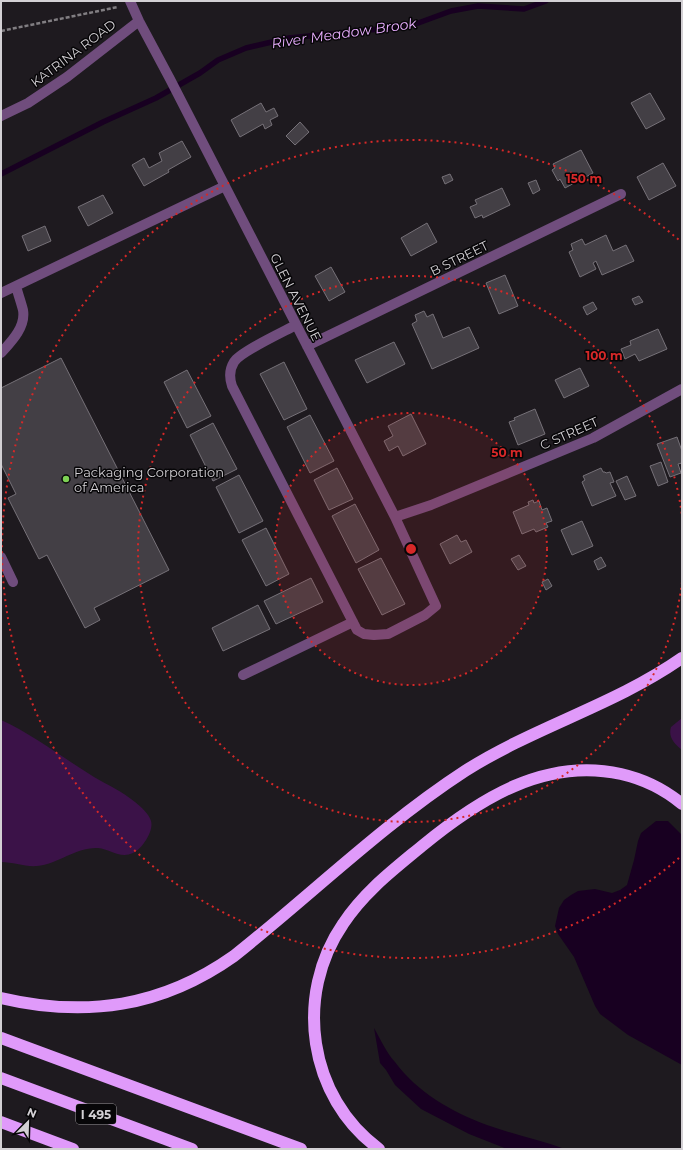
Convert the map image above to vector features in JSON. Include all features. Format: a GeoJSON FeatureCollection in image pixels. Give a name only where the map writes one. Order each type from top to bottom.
{"type":"FeatureCollection","features":[{"type":"Feature","properties":{"kind":"highway"},"geometry":{"type":"LineString","coordinates":[[1,998],[37,1006],[60,1008],[103,1007],[143,1000],[165,993],[199,978],[234,956],[391,825],[466,771],[490,756],[643,683],[682,658]]}},
{"type":"Feature","properties":{"kind":"highway"},"geometry":{"type":"LineString","coordinates":[[379,1149],[359,1132],[345,1116],[334,1099],[319,1063],[313,1027],[313,1010],[318,975],[333,939],[354,908],[385,876],[438,833],[466,813],[509,788],[541,776],[578,770],[613,772],[648,782],[682,804]]}},
{"type":"Feature","properties":{"kind":"highway"},"geometry":{"type":"LineString","coordinates":[[1,1038],[301,1149]]}},
{"type":"Feature","properties":{"kind":"highway","name":"I 495"},"geometry":{"type":"LineString","coordinates":[[1,1078],[192,1149]]}},
{"type":"Feature","properties":{"kind":"highway"},"geometry":{"type":"LineString","coordinates":[[1,1122],[73,1149]]}},
{"type":"Feature","properties":{"kind":"street","name":"GLEN AVENUE"},"geometry":{"type":"LineString","coordinates":[[130,1],[395,517],[436,606],[425,615],[388,634],[364,634],[357,630],[353,622]]}},
{"type":"Feature","properties":{"kind":"street","name":"KATRINA ROAD"},"geometry":{"type":"LineString","coordinates":[[1,116],[28,103],[67,77],[139,21]]}},
{"type":"Feature","properties":{"kind":"street"},"geometry":{"type":"LineString","coordinates":[[1,293],[225,186]]}},
{"type":"Feature","properties":{"kind":"street","name":"B STREET"},"geometry":{"type":"LineString","coordinates":[[307,346],[621,194]]}},
{"type":"Feature","properties":{"kind":"street"},"geometry":{"type":"LineString","coordinates":[[1,353],[11,343],[21,326],[24,312],[16,286]]}},
{"type":"Feature","properties":{"kind":"street"},"geometry":{"type":"LineString","coordinates":[[243,675],[353,622],[232,386],[229,377],[230,369],[235,360],[250,350],[296,325]]}},
{"type":"Feature","properties":{"kind":"street","name":"C STREET"},"geometry":{"type":"LineString","coordinates":[[395,517],[431,505],[593,438],[682,389]]}},
{"type":"Feature","properties":{"kind":"street"},"geometry":{"type":"LineString","coordinates":[[1,557],[13,582]]}},
{"type":"Feature","properties":{"kind":"path"},"geometry":{"type":"LineString","coordinates":[[1,31],[110,8]]}},
{"type":"Feature","properties":{"kind":"shaded area"},"geometry":{"type":"Polygon","coordinates":[[[682,718],[682,750],[672,740],[670,731],[671,727],[682,718]]]}},
{"type":"Feature","properties":{"kind":"shaded area"},"geometry":{"type":"Polygon","coordinates":[[[1,720],[37,740],[94,777],[126,795],[140,806],[151,821],[151,830],[140,848],[133,853],[124,855],[98,848],[90,848],[45,865],[37,866],[1,862],[1,720]]]}},
{"type":"Feature","properties":{"kind":"shaded area"},"geometry":{"type":"Polygon","coordinates":[[[656,821],[668,821],[682,835],[682,1065],[628,1035],[600,1014],[595,1006],[574,957],[558,934],[555,926],[559,908],[564,900],[578,891],[595,889],[612,893],[627,885],[641,833],[656,821]]]}},
{"type":"Feature","properties":{"kind":"shaded area"},"geometry":{"type":"Polygon","coordinates":[[[374,1028],[389,1054],[404,1073],[436,1100],[461,1114],[487,1125],[565,1149],[507,1149],[469,1134],[421,1109],[395,1085],[380,1063],[374,1028]]]}},
{"type":"Feature","properties":{"kind":"building"},"geometry":{"type":"Polygon","coordinates":[[[650,93],[665,119],[646,129],[631,103],[650,93]]]}},
{"type":"Feature","properties":{"kind":"building"},"geometry":{"type":"Polygon","coordinates":[[[261,103],[266,112],[274,108],[278,116],[270,120],[272,125],[265,129],[263,124],[240,137],[231,120],[261,103]]]}},
{"type":"Feature","properties":{"kind":"building"},"geometry":{"type":"Polygon","coordinates":[[[300,122],[309,132],[295,145],[286,136],[300,122]]]}},
{"type":"Feature","properties":{"kind":"building"},"geometry":{"type":"Polygon","coordinates":[[[182,141],[191,157],[168,170],[169,172],[144,186],[132,165],[144,158],[149,168],[162,161],[159,153],[182,141]]]}},
{"type":"Feature","properties":{"kind":"building"},"geometry":{"type":"Polygon","coordinates":[[[581,150],[593,173],[565,188],[560,179],[558,181],[552,170],[555,168],[553,164],[581,150]]]}},
{"type":"Feature","properties":{"kind":"building"},"geometry":{"type":"Polygon","coordinates":[[[663,163],[676,186],[649,200],[637,177],[663,163]]]}},
{"type":"Feature","properties":{"kind":"building"},"geometry":{"type":"Polygon","coordinates":[[[450,174],[453,180],[445,184],[442,177],[450,174]]]}},
{"type":"Feature","properties":{"kind":"building"},"geometry":{"type":"Polygon","coordinates":[[[536,180],[540,190],[533,194],[528,183],[536,180]]]}},
{"type":"Feature","properties":{"kind":"building"},"geometry":{"type":"Polygon","coordinates":[[[502,188],[510,205],[483,218],[482,215],[475,218],[470,207],[477,204],[475,200],[502,188]]]}},
{"type":"Feature","properties":{"kind":"building"},"geometry":{"type":"Polygon","coordinates":[[[103,195],[113,213],[88,226],[78,207],[103,195]]]}},
{"type":"Feature","properties":{"kind":"building"},"geometry":{"type":"Polygon","coordinates":[[[427,223],[437,242],[411,256],[401,238],[427,223]]]}},
{"type":"Feature","properties":{"kind":"building"},"geometry":{"type":"Polygon","coordinates":[[[45,226],[51,241],[28,251],[22,236],[45,226]]]}},
{"type":"Feature","properties":{"kind":"building"},"geometry":{"type":"Polygon","coordinates":[[[606,235],[613,251],[626,245],[634,261],[602,275],[596,261],[593,263],[596,269],[580,277],[569,252],[573,250],[571,244],[582,239],[585,245],[606,235]]]}},
{"type":"Feature","properties":{"kind":"building"},"geometry":{"type":"Polygon","coordinates":[[[331,267],[345,292],[329,301],[315,276],[331,267]]]}},
{"type":"Feature","properties":{"kind":"building"},"geometry":{"type":"Polygon","coordinates":[[[505,275],[518,306],[499,314],[486,283],[505,275]]]}},
{"type":"Feature","properties":{"kind":"building"},"geometry":{"type":"Polygon","coordinates":[[[639,296],[643,302],[635,305],[632,299],[639,296]]]}},
{"type":"Feature","properties":{"kind":"building"},"geometry":{"type":"Polygon","coordinates":[[[593,302],[597,309],[587,315],[583,307],[593,302]]]}},
{"type":"Feature","properties":{"kind":"building"},"geometry":{"type":"Polygon","coordinates":[[[424,311],[427,317],[433,314],[443,338],[469,327],[479,348],[432,369],[412,324],[417,321],[415,315],[424,311]]]}},
{"type":"Feature","properties":{"kind":"building"},"geometry":{"type":"Polygon","coordinates":[[[658,329],[667,349],[639,361],[635,354],[625,359],[621,349],[631,345],[630,341],[658,329]]]}},
{"type":"Feature","properties":{"kind":"building"},"geometry":{"type":"Polygon","coordinates":[[[394,342],[405,364],[367,383],[355,360],[394,342]]]}},
{"type":"Feature","properties":{"kind":"building","name":"Packaging Corporation of America"},"geometry":{"type":"Polygon","coordinates":[[[61,358],[169,570],[94,608],[100,620],[85,628],[47,555],[39,559],[8,498],[16,494],[1,464],[1,388],[61,358]]]}},
{"type":"Feature","properties":{"kind":"building"},"geometry":{"type":"Polygon","coordinates":[[[284,362],[307,409],[284,420],[260,374],[284,362]]]}},
{"type":"Feature","properties":{"kind":"building"},"geometry":{"type":"Polygon","coordinates":[[[580,368],[589,386],[564,398],[555,380],[580,368]]]}},
{"type":"Feature","properties":{"kind":"building"},"geometry":{"type":"Polygon","coordinates":[[[187,370],[211,416],[187,428],[164,382],[187,370]]]}},
{"type":"Feature","properties":{"kind":"building"},"geometry":{"type":"Polygon","coordinates":[[[535,409],[545,434],[518,445],[509,422],[515,420],[514,418],[535,409]]]}},
{"type":"Feature","properties":{"kind":"building"},"geometry":{"type":"Polygon","coordinates":[[[411,414],[426,444],[403,456],[398,446],[389,451],[384,441],[393,436],[388,426],[411,414]]]}},
{"type":"Feature","properties":{"kind":"building"},"geometry":{"type":"Polygon","coordinates":[[[310,415],[334,461],[310,473],[287,427],[310,415]]]}},
{"type":"Feature","properties":{"kind":"building"},"geometry":{"type":"Polygon","coordinates":[[[213,423],[237,469],[213,481],[190,435],[213,423]]]}},
{"type":"Feature","properties":{"kind":"building"},"geometry":{"type":"Polygon","coordinates":[[[677,437],[682,451],[682,463],[678,464],[681,473],[670,477],[657,444],[677,437]]]}},
{"type":"Feature","properties":{"kind":"building"},"geometry":{"type":"Polygon","coordinates":[[[661,462],[668,482],[658,486],[650,466],[661,462]]]}},
{"type":"Feature","properties":{"kind":"building"},"geometry":{"type":"Polygon","coordinates":[[[337,468],[353,499],[329,510],[314,480],[337,468]]]}},
{"type":"Feature","properties":{"kind":"building"},"geometry":{"type":"Polygon","coordinates":[[[601,468],[603,472],[610,472],[614,482],[610,483],[616,496],[592,506],[582,482],[585,480],[583,476],[601,468]]]}},
{"type":"Feature","properties":{"kind":"building"},"geometry":{"type":"Polygon","coordinates":[[[239,475],[263,521],[239,533],[216,487],[239,475]]]}},
{"type":"Feature","properties":{"kind":"building"},"geometry":{"type":"Polygon","coordinates":[[[627,476],[636,496],[625,500],[616,481],[627,476]]]}},
{"type":"Feature","properties":{"kind":"building"},"geometry":{"type":"Polygon","coordinates":[[[533,500],[534,503],[539,501],[542,510],[547,508],[552,521],[546,523],[548,527],[536,532],[534,529],[522,534],[513,512],[529,505],[528,502],[533,500]]]}},
{"type":"Feature","properties":{"kind":"building"},"geometry":{"type":"Polygon","coordinates":[[[355,504],[379,550],[356,563],[332,516],[355,504]]]}},
{"type":"Feature","properties":{"kind":"building"},"geometry":{"type":"Polygon","coordinates":[[[582,521],[593,546],[572,555],[561,530],[582,521]]]}},
{"type":"Feature","properties":{"kind":"building"},"geometry":{"type":"Polygon","coordinates":[[[266,528],[289,574],[266,586],[242,540],[266,528]]]}},
{"type":"Feature","properties":{"kind":"building"},"geometry":{"type":"Polygon","coordinates":[[[457,535],[461,542],[466,540],[472,552],[450,564],[440,544],[457,535]]]}},
{"type":"Feature","properties":{"kind":"building"},"geometry":{"type":"Polygon","coordinates":[[[519,555],[526,566],[518,570],[511,559],[519,555]]]}},
{"type":"Feature","properties":{"kind":"building"},"geometry":{"type":"Polygon","coordinates":[[[601,557],[606,566],[598,570],[594,561],[601,557]]]}},
{"type":"Feature","properties":{"kind":"building"},"geometry":{"type":"Polygon","coordinates":[[[381,558],[405,604],[382,615],[358,569],[381,558]]]}},
{"type":"Feature","properties":{"kind":"building"},"geometry":{"type":"Polygon","coordinates":[[[311,578],[323,602],[276,624],[264,601],[311,578]]]}},
{"type":"Feature","properties":{"kind":"building"},"geometry":{"type":"Polygon","coordinates":[[[548,579],[552,586],[546,590],[542,582],[548,579]]]}},
{"type":"Feature","properties":{"kind":"building"},"geometry":{"type":"Polygon","coordinates":[[[258,605],[270,629],[223,651],[212,628],[258,605]]]}},
{"type":"Feature","properties":{"kind":"waterway","name":"River Meadow Brook"},"geometry":{"type":"LineString","coordinates":[[1,174],[103,122],[156,98],[200,73],[218,60],[246,48],[289,38],[410,26],[451,11],[478,6],[524,9],[546,1]]}},
{"type":"Feature","properties":{"kind":"place","name":"Packaging Corporation of America"},"geometry":{"type":"Point","coordinates":[66,479]}}]}
